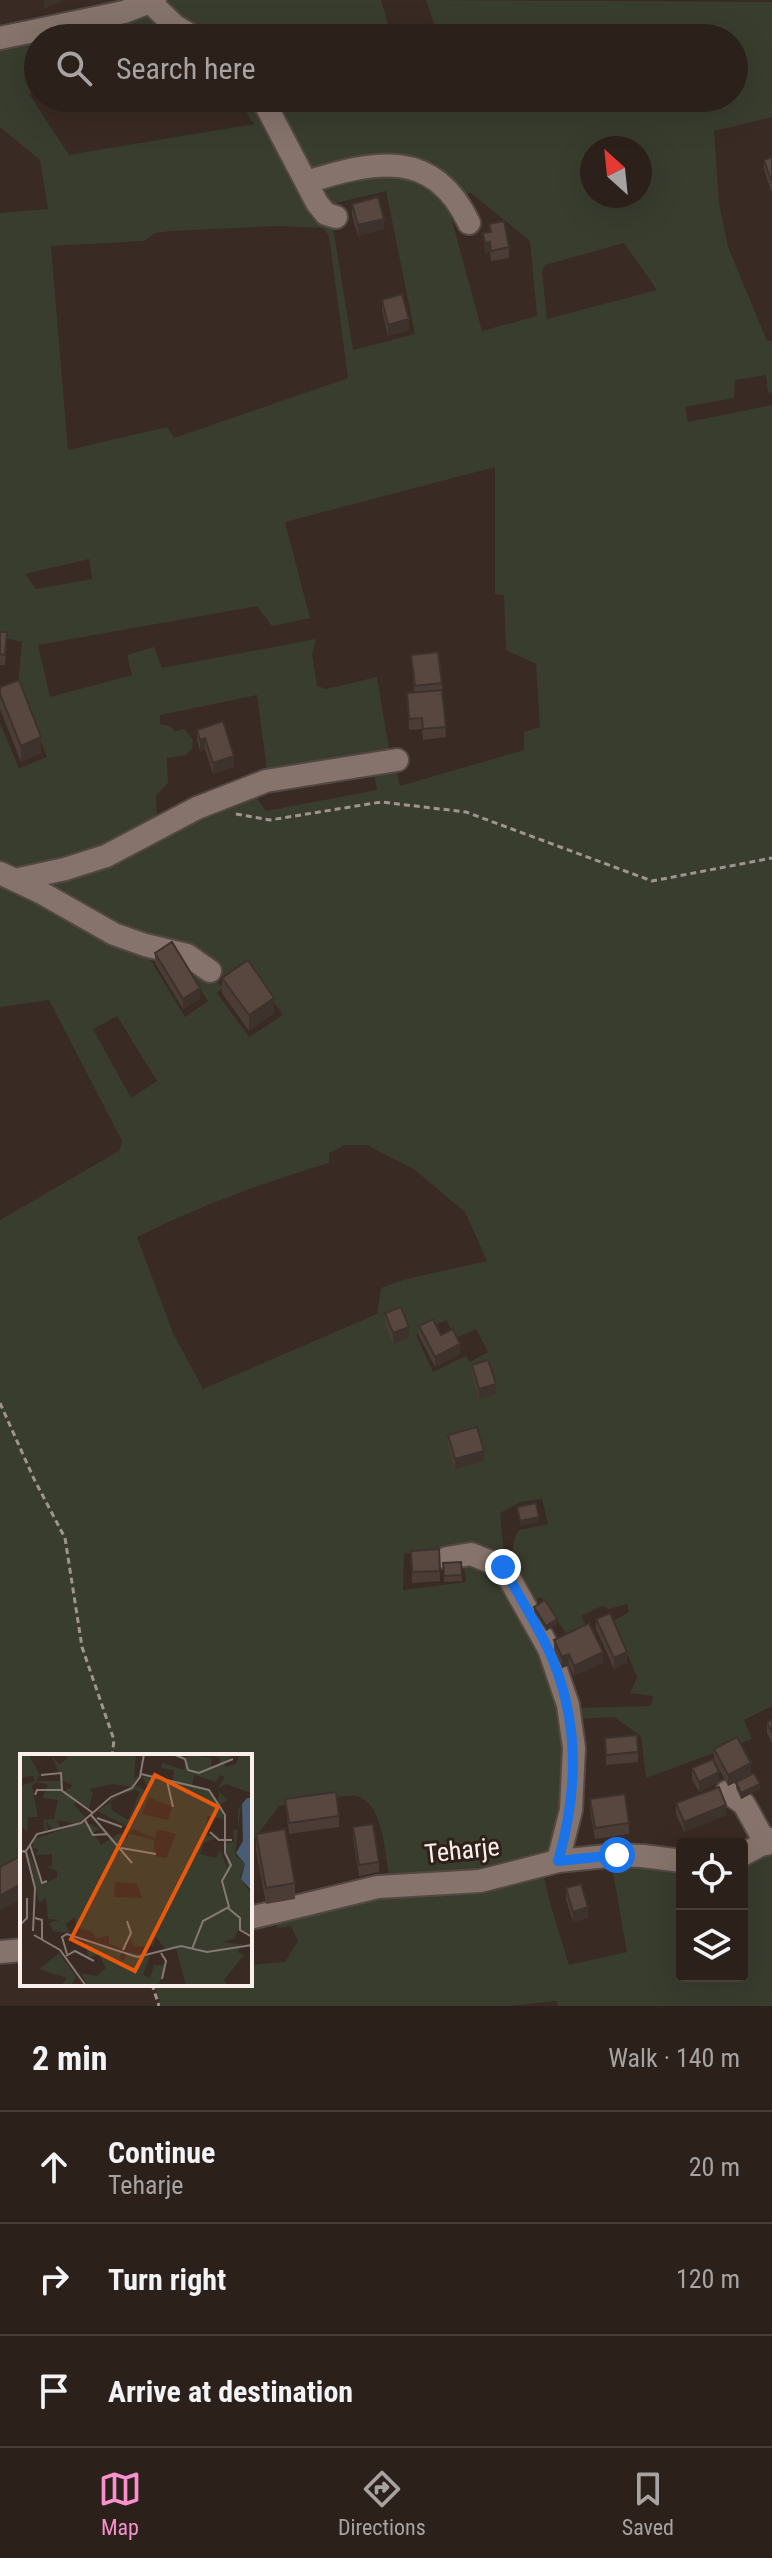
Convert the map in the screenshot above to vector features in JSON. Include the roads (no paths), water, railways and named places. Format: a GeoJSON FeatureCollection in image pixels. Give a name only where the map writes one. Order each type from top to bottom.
{"type":"FeatureCollection","features":[{"type":"Feature","properties":{"kind":"street"},"geometry":{"type":"LineString","coordinates":[[67,24],[124,12],[152,1],[173,24]]}},
{"type":"Feature","properties":{"kind":"street"},"geometry":{"type":"LineString","coordinates":[[0,38],[24,33]]}},
{"type":"Feature","properties":{"kind":"street"},"geometry":{"type":"LineString","coordinates":[[270,112],[317,203],[326,214],[336,217]]}},
{"type":"Feature","properties":{"kind":"street"},"geometry":{"type":"LineString","coordinates":[[307,182],[360,168],[388,164],[409,167],[448,189],[469,223]]}},
{"type":"Feature","properties":{"kind":"street"},"geometry":{"type":"LineString","coordinates":[[7,876],[65,869],[106,856],[197,808],[266,781],[397,760]]}},
{"type":"Feature","properties":{"kind":"street"},"geometry":{"type":"LineString","coordinates":[[7,876],[114,934],[187,955],[210,971]]}},
{"type":"Feature","properties":{"kind":"street"},"geometry":{"type":"LineString","coordinates":[[447,1558],[471,1554],[503,1567],[549,1649],[571,1720],[574,1780],[571,1810],[558,1861]]}},
{"type":"Feature","properties":{"kind":"street"},"geometry":{"type":"LineString","coordinates":[[727,1792],[744,1804],[769,1841],[748,1852]]}},
{"type":"Feature","properties":{"kind":"street","name":"Teharje"},"geometry":{"type":"LineString","coordinates":[[252,1918],[378,1887],[480,1881],[558,1861],[617,1855],[676,1860]]}},
{"type":"Feature","properties":{"kind":"street"},"geometry":{"type":"LineString","coordinates":[[0,1952],[20,1950]]}}]}
